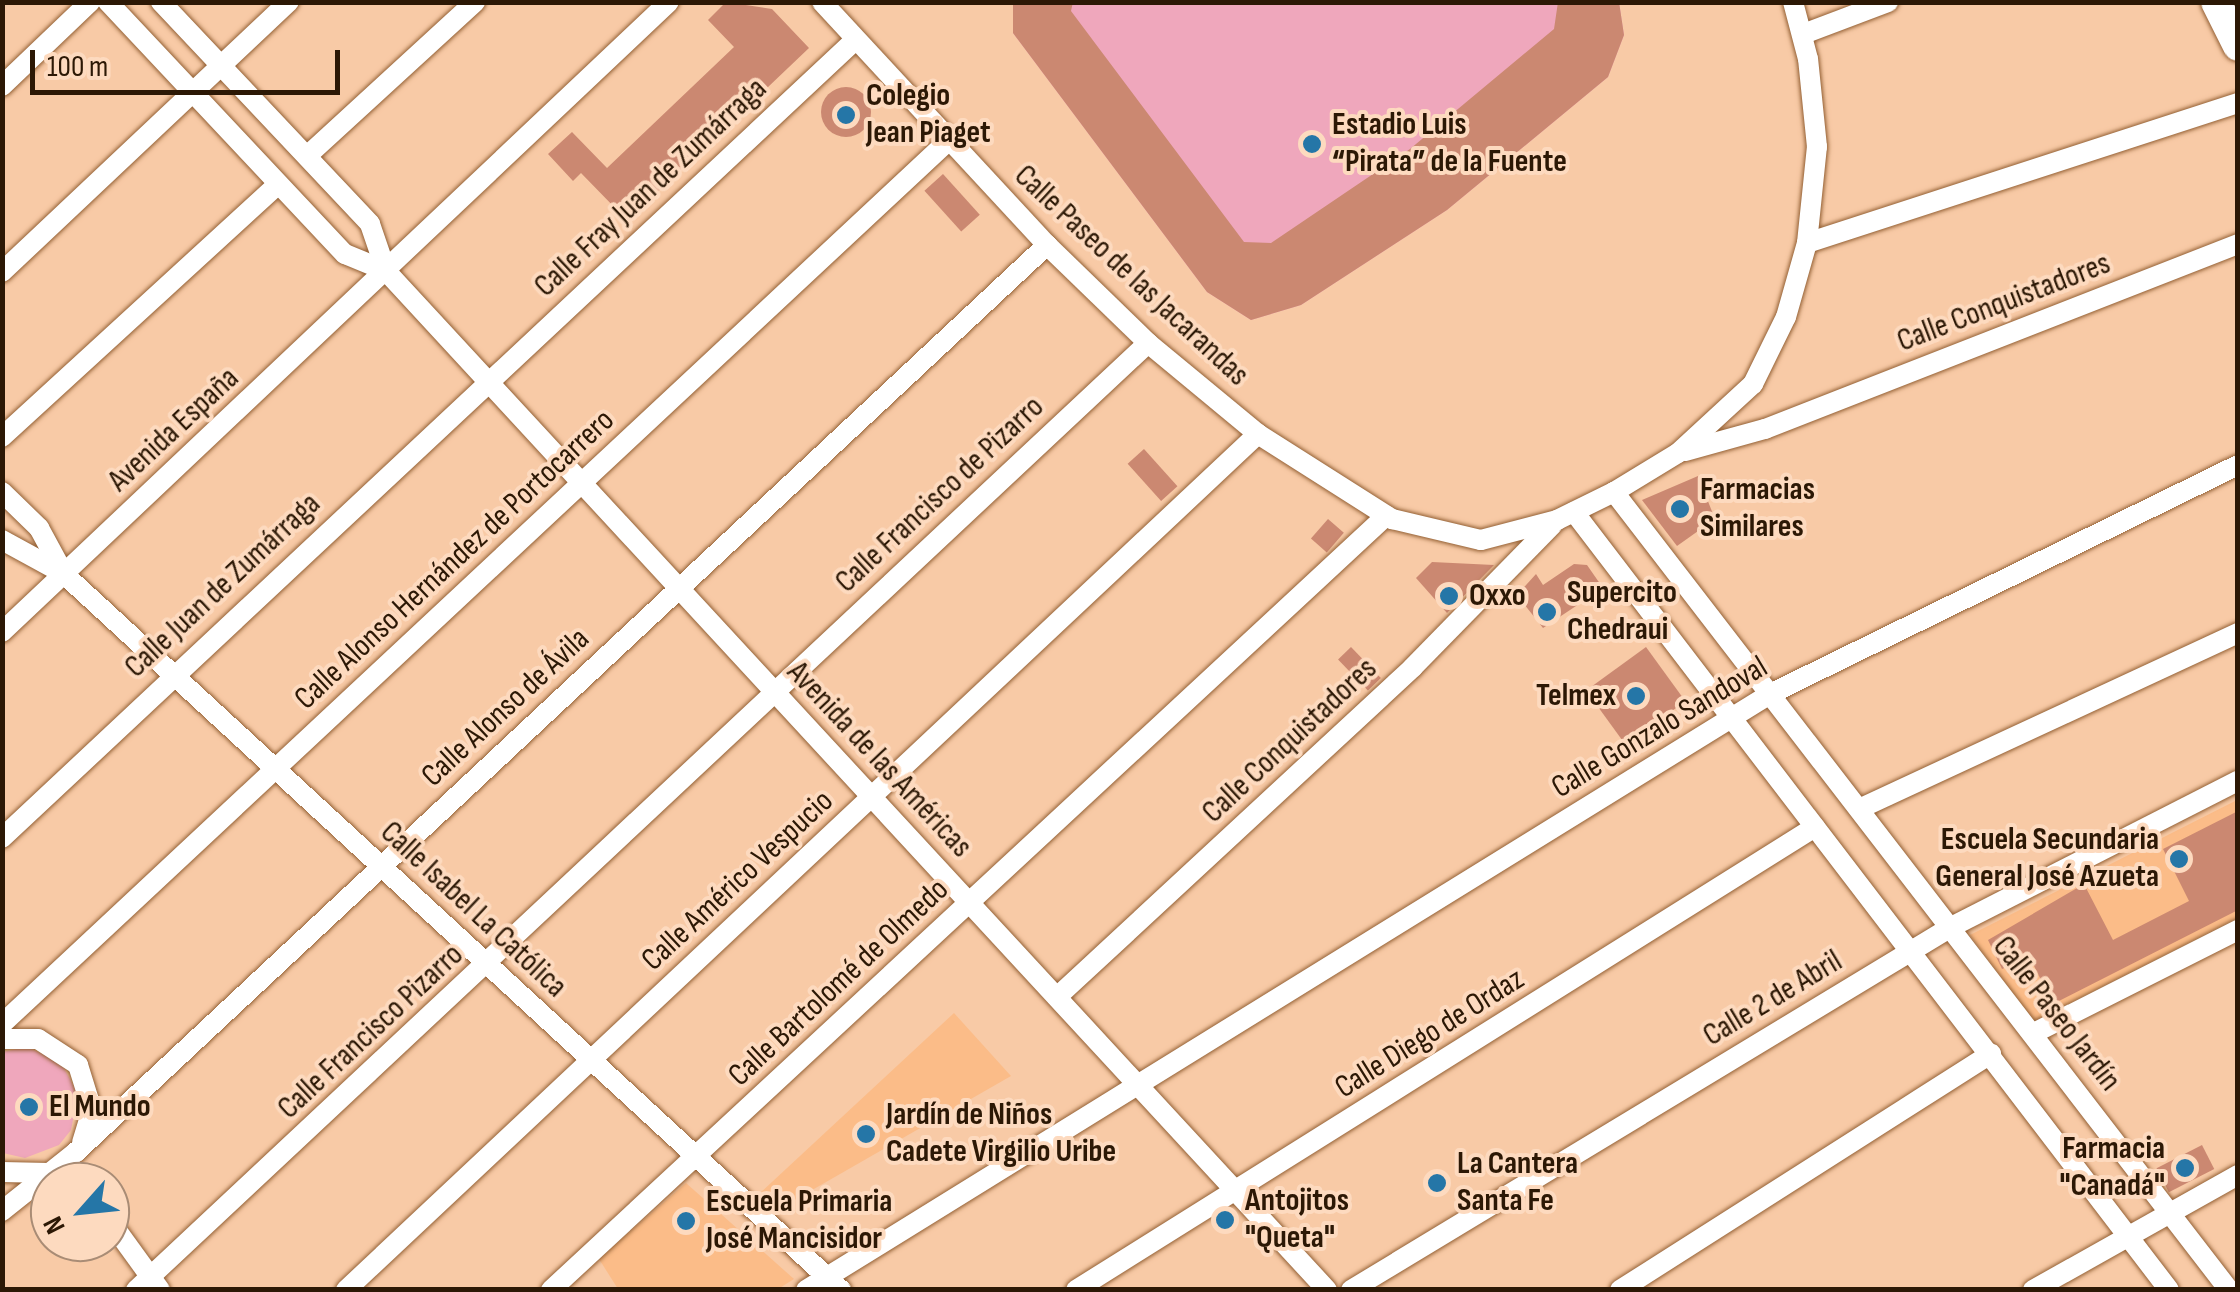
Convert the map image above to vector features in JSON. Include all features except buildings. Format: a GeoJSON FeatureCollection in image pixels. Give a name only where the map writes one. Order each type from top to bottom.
{"type":"FeatureCollection","features":[{"type":"Feature","properties":{"kind":"main road"},"geometry":{"type":"LineString","coordinates":[[2216,2],[2238,46]]}},
{"type":"Feature","properties":{"kind":"street"},"geometry":{"type":"LineString","coordinates":[[2,86],[90,2]]}},
{"type":"Feature","properties":{"kind":"street","name":"Avenida de las Américas"},"geometry":{"type":"LineString","coordinates":[[108,2],[345,254],[386,271]]}},
{"type":"Feature","properties":{"kind":"street","name":"Avenida de las Américas"},"geometry":{"type":"LineString","coordinates":[[161,2],[370,224],[386,271],[1327,1290]]}},
{"type":"Feature","properties":{"kind":"street"},"geometry":{"type":"LineString","coordinates":[[2,272],[289,2]]}},
{"type":"Feature","properties":{"kind":"street"},"geometry":{"type":"LineString","coordinates":[[307,156],[475,2]]}},
{"type":"Feature","properties":{"kind":"street","name":"Avenida España"},"geometry":{"type":"LineString","coordinates":[[2,632],[669,2]]}},
{"type":"Feature","properties":{"kind":"street","name":"Calle Paseo de las Jacarandas"},"geometry":{"type":"LineString","coordinates":[[822,2],[1047,245],[1148,343],[1258,434],[1386,516],[1437,534],[1481,540],[1566,516],[1678,453]]}},
{"type":"Feature","properties":{"kind":"street"},"geometry":{"type":"LineString","coordinates":[[1678,453],[1753,384],[1786,317],[1806,243],[1817,147],[1803,34],[1793,2]]}},
{"type":"Feature","properties":{"kind":"street"},"geometry":{"type":"LineString","coordinates":[[1803,34],[1888,2]]}},
{"type":"Feature","properties":{"kind":"street","name":"Calle Fray Juan de Zumárraga"},"geometry":{"type":"LineString","coordinates":[[487,381],[855,40]]}},
{"type":"Feature","properties":{"kind":"street"},"geometry":{"type":"LineString","coordinates":[[1806,243],[2238,103]]}},
{"type":"Feature","properties":{"kind":"street","name":"Calle Alonso Hernández de Portocarrero"},"geometry":{"type":"LineString","coordinates":[[2,1024],[949,140]]}},
{"type":"Feature","properties":{"kind":"street"},"geometry":{"type":"LineString","coordinates":[[2,437],[276,185]]}},
{"type":"Feature","properties":{"kind":"street","name":"Calle Conquistadores"},"geometry":{"type":"LineString","coordinates":[[1678,453],[1765,429],[2238,244]]}},
{"type":"Feature","properties":{"kind":"street","name":"Calle Alonso de Ávila"},"geometry":{"type":"LineString","coordinates":[[63,1162],[1047,245]]}},
{"type":"Feature","properties":{"kind":"street","name":"Calle Francisco de Pizarro"},"geometry":{"type":"LineString","coordinates":[[774,690],[1148,343]]}},
{"type":"Feature","properties":{"kind":"street","name":"Calle Juan de Zumárraga"},"geometry":{"type":"LineString","coordinates":[[2,838],[487,381]]}},
{"type":"Feature","properties":{"kind":"street","name":"Calle Américo Vespucio"},"geometry":{"type":"LineString","coordinates":[[346,1290],[1258,434]]}},
{"type":"Feature","properties":{"kind":"street","name":"Calle Gonzalo Sandoval"},"geometry":{"type":"LineString","coordinates":[[806,1290],[834,1283],[1136,1083],[1770,694],[2238,465]]}},
{"type":"Feature","properties":{"kind":"street","name":"Calle Isabel La Católica"},"geometry":{"type":"LineString","coordinates":[[2,492],[40,528],[64,574]]}},
{"type":"Feature","properties":{"kind":"street","name":"Calle Paseo Jardín"},"geometry":{"type":"LineString","coordinates":[[1614,492],[2229,1290]]}},
{"type":"Feature","properties":{"kind":"street","name":"Calle Bartolomé de Olmedo"},"geometry":{"type":"LineString","coordinates":[[551,1290],[1386,516]]}},
{"type":"Feature","properties":{"kind":"street"},"geometry":{"type":"LineString","coordinates":[[1566,516],[1735,717],[2169,1290]]}},
{"type":"Feature","properties":{"kind":"street","name":"Calle Conquistadores"},"geometry":{"type":"LineString","coordinates":[[1057,998],[1413,667],[1566,516]]}},
{"type":"Feature","properties":{"kind":"street","name":"Calle Isabel La Católica"},"geometry":{"type":"LineString","coordinates":[[2,540],[64,574],[834,1283]]}},
{"type":"Feature","properties":{"kind":"street"},"geometry":{"type":"LineString","coordinates":[[1861,808],[2238,632]]}},
{"type":"Feature","properties":{"kind":"street","name":"Calle Francisco Pizarro"},"geometry":{"type":"LineString","coordinates":[[149,1285],[774,690]]}},
{"type":"Feature","properties":{"kind":"street","name":"Calle 2 de Abril"},"geometry":{"type":"LineString","coordinates":[[1351,1290],[1951,927],[2238,782]]}},
{"type":"Feature","properties":{"kind":"street","name":"Calle Diego de Ordaz"},"geometry":{"type":"LineString","coordinates":[[1076,1290],[1815,827]]}},
{"type":"Feature","properties":{"kind":"street"},"geometry":{"type":"LineString","coordinates":[[2034,1033],[2238,930]]}},
{"type":"Feature","properties":{"kind":"street"},"geometry":{"type":"LineString","coordinates":[[2,1039],[38,1038],[78,1065],[92,1110],[63,1162]]}},
{"type":"Feature","properties":{"kind":"street"},"geometry":{"type":"LineString","coordinates":[[1620,1290],[1991,1054]]}},
{"type":"Feature","properties":{"kind":"street"},"geometry":{"type":"LineString","coordinates":[[2,1172],[30,1167]]}},
{"type":"Feature","properties":{"kind":"street"},"geometry":{"type":"LineString","coordinates":[[2032,1290],[2238,1175]]}},
{"type":"Feature","properties":{"kind":"street","name":"Calle Alonso de Ávila"},"geometry":{"type":"LineString","coordinates":[[2,1211],[30,1189]]}},
{"type":"Feature","properties":{"kind":"street"},"geometry":{"type":"LineString","coordinates":[[130,1254],[149,1285]]}},
{"type":"Feature","properties":{"kind":"shaded area","name":"Estadio Luis “Pirata” de la Fuente"},"geometry":{"type":"Polygon","coordinates":[[[1619,2],[1624,35],[1608,77],[1447,210],[1301,305],[1251,320],[1207,292],[1013,33],[1013,3],[1619,2]]]}},
{"type":"Feature","properties":{"kind":"shaded area","name":"Escuela Secundaria General José Azueta"},"geometry":{"type":"Polygon","coordinates":[[[2237,800],[2237,918],[2034,1021],[1970,935],[2237,800]]]}},
{"type":"Feature","properties":{"kind":"shaded area","name":"Jardín de Niños Cadete Virgilio Uribe"},"geometry":{"type":"Polygon","coordinates":[[[954,1013],[1011,1076],[779,1209],[760,1193],[954,1013]]]}},
{"type":"Feature","properties":{"kind":"shaded area"},"geometry":{"type":"Polygon","coordinates":[[[26,1047],[60,1061],[78,1094],[71,1130],[59,1145],[25,1158],[3,1153],[3,1052],[26,1047]]]}},
{"type":"Feature","properties":{"kind":"shaded area","name":"Escuela Primaria José Mancisidor"},"geometry":{"type":"Polygon","coordinates":[[[686,1183],[794,1279],[778,1289],[618,1289],[599,1259],[686,1183]]]}},
{"type":"Feature","properties":{"kind":"place","name":"Colegio Jean Piaget"},"geometry":{"type":"Point","coordinates":[846,115]}},
{"type":"Feature","properties":{"kind":"place","name":"Estadio Luis “Pirata” de la Fuente"},"geometry":{"type":"Point","coordinates":[1312,144]}},
{"type":"Feature","properties":{"kind":"place","name":"Farmacias Similares"},"geometry":{"type":"Point","coordinates":[1680,509]}},
{"type":"Feature","properties":{"kind":"place","name":"Oxxo"},"geometry":{"type":"Point","coordinates":[1449,596]}},
{"type":"Feature","properties":{"kind":"place","name":"Supercito Chedraui"},"geometry":{"type":"Point","coordinates":[1547,612]}},
{"type":"Feature","properties":{"kind":"place","name":"Telmex"},"geometry":{"type":"Point","coordinates":[1636,696]}},
{"type":"Feature","properties":{"kind":"place","name":"Escuela Secundaria General José Azueta"},"geometry":{"type":"Point","coordinates":[2179,859]}},
{"type":"Feature","properties":{"kind":"place","name":"El Mundo"},"geometry":{"type":"Point","coordinates":[29,1107]}},
{"type":"Feature","properties":{"kind":"place","name":"Jardín de Niños Cadete Virgilio Uribe"},"geometry":{"type":"Point","coordinates":[866,1134]}},
{"type":"Feature","properties":{"kind":"place","name":"Farmacia \"Canadá\""},"geometry":{"type":"Point","coordinates":[2185,1168]}},
{"type":"Feature","properties":{"kind":"place","name":"La Cantera Santa Fe"},"geometry":{"type":"Point","coordinates":[1437,1183]}},
{"type":"Feature","properties":{"kind":"place","name":"Antojitos \"Queta\""},"geometry":{"type":"Point","coordinates":[1225,1220]}},
{"type":"Feature","properties":{"kind":"place","name":"Escuela Primaria José Mancisidor"},"geometry":{"type":"Point","coordinates":[686,1221]}}]}
